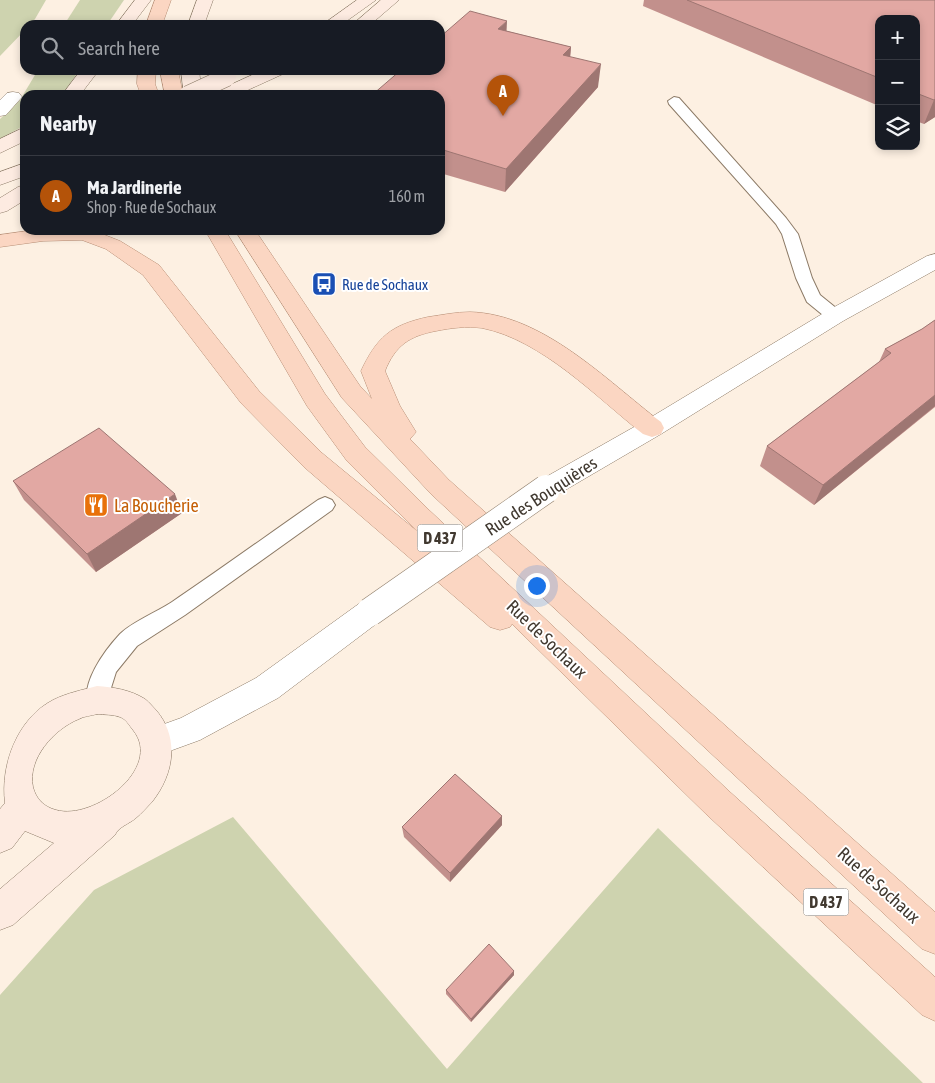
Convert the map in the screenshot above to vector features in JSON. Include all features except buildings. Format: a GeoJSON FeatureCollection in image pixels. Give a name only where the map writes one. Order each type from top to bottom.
{"type":"FeatureCollection","features":[{"type":"Feature","properties":{"kind":"main road"},"geometry":{"type":"LineString","coordinates":[[128,20],[144,0]]}},
{"type":"Feature","properties":{"kind":"main road"},"geometry":{"type":"LineString","coordinates":[[156,20],[163,0]]}},
{"type":"Feature","properties":{"kind":"main road"},"geometry":{"type":"LineString","coordinates":[[198,20],[205,0]]}},
{"type":"Feature","properties":{"kind":"main road"},"geometry":{"type":"LineString","coordinates":[[348,14],[360,0]]}},
{"type":"Feature","properties":{"kind":"main road"},"geometry":{"type":"LineString","coordinates":[[338,20],[368,0]]}},
{"type":"Feature","properties":{"kind":"main road"},"geometry":{"type":"LineString","coordinates":[[366,20],[391,0]]}},
{"type":"Feature","properties":{"kind":"main road"},"geometry":{"type":"LineString","coordinates":[[75,90],[86,75]]}},
{"type":"Feature","properties":{"kind":"main road"},"geometry":{"type":"LineString","coordinates":[[147,75],[146,84],[148,90]]}},
{"type":"Feature","properties":{"kind":"main road"},"geometry":{"type":"LineString","coordinates":[[170,75],[173,90]]}},
{"type":"Feature","properties":{"kind":"main road"},"geometry":{"type":"LineString","coordinates":[[191,75],[192,90]]}},
{"type":"Feature","properties":{"kind":"main road"},"geometry":{"type":"LineString","coordinates":[[206,90],[259,75]]}},
{"type":"Feature","properties":{"kind":"main road"},"geometry":{"type":"LineString","coordinates":[[0,147],[20,137]]}},
{"type":"Feature","properties":{"kind":"main road"},"geometry":{"type":"LineString","coordinates":[[0,179],[20,170]]}},
{"type":"Feature","properties":{"kind":"main road"},"geometry":{"type":"LineString","coordinates":[[0,207],[20,194]]}},
{"type":"Feature","properties":{"kind":"main road"},"geometry":{"type":"LineString","coordinates":[[0,241],[43,235]]}},
{"type":"Feature","properties":{"kind":"main road"},"geometry":{"type":"LineString","coordinates":[[87,235],[113,244],[151,270],[250,397],[313,460],[718,803]]}},
{"type":"Feature","properties":{"kind":"main road","name":"Rue de Sochaux"},"geometry":{"type":"LineString","coordinates":[[218,235],[316,400],[356,454],[419,517],[718,803],[935,1002]]}},
{"type":"Feature","properties":{"kind":"main road","name":"Rue de Sochaux"},"geometry":{"type":"LineString","coordinates":[[248,235],[351,392],[440,487],[935,936]]}},
{"type":"Feature","properties":{"kind":"main road"},"geometry":{"type":"LineString","coordinates":[[440,487],[388,408],[374,371],[382,351],[401,336],[422,326],[457,320],[483,321],[512,330],[539,342],[577,368],[652,428]]}},
{"type":"Feature","properties":{"kind":"main road"},"geometry":{"type":"LineString","coordinates":[[0,912],[108,818],[130,803],[146,784],[155,762],[156,742],[149,724],[137,710],[118,702],[97,700],[75,705],[53,717],[11,753],[16,772],[17,790],[23,807],[38,820],[59,828],[84,827],[108,818]]}},
{"type":"Feature","properties":{"kind":"main road"},"geometry":{"type":"LineString","coordinates":[[0,836],[23,807]]}},
{"type":"Feature","properties":{"kind":"street"},"geometry":{"type":"LineString","coordinates":[[0,112],[12,98]]}},
{"type":"Feature","properties":{"kind":"street","name":"Rue des Bouquières"},"geometry":{"type":"LineString","coordinates":[[156,742],[189,730],[267,688],[370,612],[546,489],[652,428],[835,316],[935,261]]}},
{"type":"Feature","properties":{"kind":"lane"},"geometry":{"type":"LineString","coordinates":[[674,101],[781,221],[790,234],[804,278],[813,298],[835,316]]}},
{"type":"Feature","properties":{"kind":"lane"},"geometry":{"type":"LineString","coordinates":[[97,700],[101,680],[108,665],[129,639],[178,610],[325,505]]}},
{"type":"Feature","properties":{"kind":"green space"},"geometry":{"type":"Polygon","coordinates":[[[0,0],[46,0],[34,20],[20,20],[20,35],[0,56],[0,0]]]}},
{"type":"Feature","properties":{"kind":"green space"},"geometry":{"type":"Polygon","coordinates":[[[80,0],[124,0],[110,20],[67,20],[80,0]]]}},
{"type":"Feature","properties":{"kind":"green space"},"geometry":{"type":"Polygon","coordinates":[[[35,75],[76,75],[66,90],[26,90],[35,75]]]}},
{"type":"Feature","properties":{"kind":"green space"},"geometry":{"type":"Polygon","coordinates":[[[20,100],[20,128],[0,139],[0,119],[20,100]]]}},
{"type":"Feature","properties":{"kind":"green space"},"geometry":{"type":"Polygon","coordinates":[[[233,817],[447,1069],[658,828],[923,1083],[0,1083],[0,995],[94,890],[233,817]]]}},
{"type":"Feature","properties":{"kind":"place","name":"Ma Jardinerie"},"geometry":{"type":"Point","coordinates":[503,116]}},
{"type":"Feature","properties":{"kind":"place","name":"Rue de Sochaux"},"geometry":{"type":"Point","coordinates":[324,284]}},
{"type":"Feature","properties":{"kind":"place","name":"La Boucherie"},"geometry":{"type":"Point","coordinates":[96,505]}}]}
